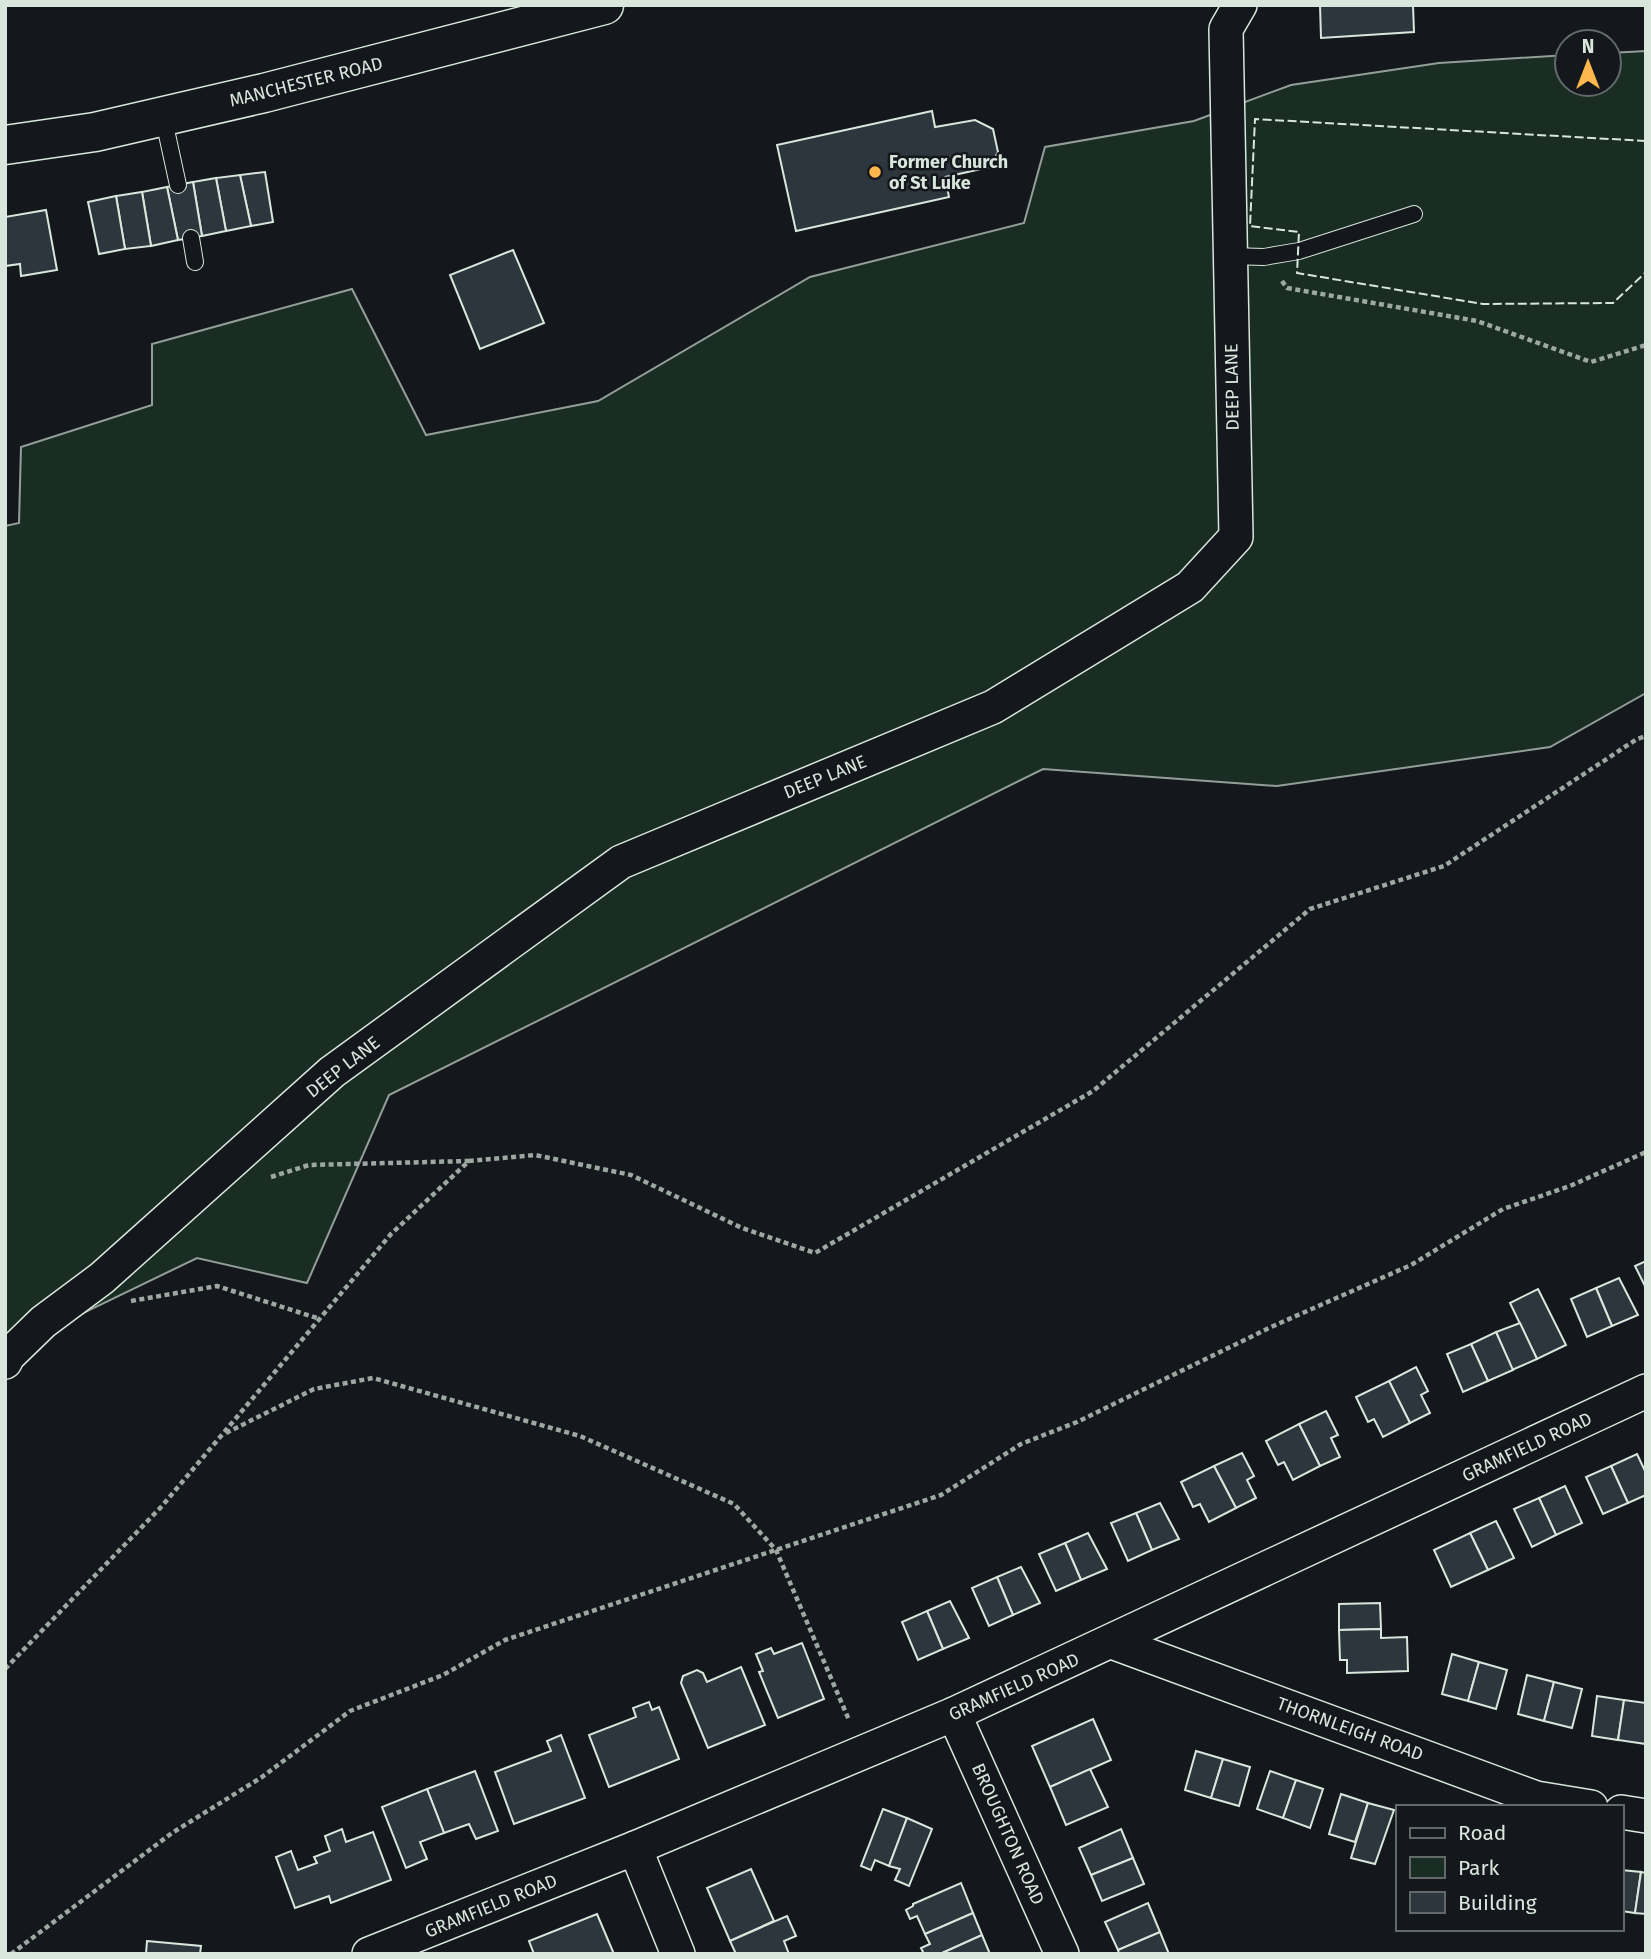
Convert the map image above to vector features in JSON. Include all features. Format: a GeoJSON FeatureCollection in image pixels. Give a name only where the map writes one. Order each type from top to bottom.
{"type":"FeatureCollection","features":[{"type":"Feature","properties":{"kind":"main road","name":"MANCHESTER ROAD"},"geometry":{"type":"LineString","coordinates":[[5,145],[95,132],[327,78],[604,5]]}},
{"type":"Feature","properties":{"kind":"street","name":"DEEP LANE"},"geometry":{"type":"LineString","coordinates":[[6,1358],[43,1322],[102,1278],[332,1072],[621,862],[993,707],[1191,587],[1236,537],[1226,29],[1240,5]]}},
{"type":"Feature","properties":{"kind":"street","name":"GRAMFIELD ROAD"},"geometry":{"type":"LineString","coordinates":[[369,1954],[635,1848],[954,1714],[1646,1391]]}},
{"type":"Feature","properties":{"kind":"street","name":"THORNLEIGH ROAD"},"geometry":{"type":"LineString","coordinates":[[1112,1642],[1536,1798],[1579,1805]]}},
{"type":"Feature","properties":{"kind":"street","name":"BROUGHTON ROAD"},"geometry":{"type":"LineString","coordinates":[[954,1714],[1062,1954]]}},
{"type":"Feature","properties":{"kind":"street"},"geometry":{"type":"LineString","coordinates":[[1623,1812],[1646,1816]]}},
{"type":"Feature","properties":{"kind":"street"},"geometry":{"type":"LineString","coordinates":[[635,1848],[678,1954]]}},
{"type":"Feature","properties":{"kind":"lane"},"geometry":{"type":"LineString","coordinates":[[163,116],[178,185]]}},
{"type":"Feature","properties":{"kind":"lane"},"geometry":{"type":"LineString","coordinates":[[1229,256],[1264,257],[1299,251],[1414,214]]}},
{"type":"Feature","properties":{"kind":"lane"},"geometry":{"type":"LineString","coordinates":[[191,238],[195,262]]}},
{"type":"Feature","properties":{"kind":"path"},"geometry":{"type":"LineString","coordinates":[[1264,257],[1287,288],[1477,321],[1591,362],[1646,345]]}},
{"type":"Feature","properties":{"kind":"path"},"geometry":{"type":"LineString","coordinates":[[221,1171],[246,1184],[309,1165],[469,1161],[535,1155],[631,1175],[742,1228],[815,1253],[1093,1091],[1310,909],[1444,866],[1637,739],[1646,736]]}},
{"type":"Feature","properties":{"kind":"path"},"geometry":{"type":"LineString","coordinates":[[11,1954],[172,1833],[262,1777],[351,1711],[443,1675],[505,1640],[941,1494],[1021,1444],[1077,1422],[1270,1327],[1411,1265],[1503,1209],[1570,1186],[1646,1152]]}},
{"type":"Feature","properties":{"kind":"path"},"geometry":{"type":"LineString","coordinates":[[5,1669],[162,1506],[391,1234],[469,1161]]}},
{"type":"Feature","properties":{"kind":"path"},"geometry":{"type":"LineString","coordinates":[[122,1304],[217,1286],[320,1319]]}},
{"type":"Feature","properties":{"kind":"path"},"geometry":{"type":"LineString","coordinates":[[222,1435],[314,1389],[373,1378],[580,1436],[734,1504],[776,1550],[863,1752]]}},
{"type":"Feature","properties":{"kind":"green space"},"geometry":{"type":"Polygon","coordinates":[[[1646,51],[1646,693],[1550,747],[1277,786],[1043,769],[389,1095],[307,1283],[197,1258],[5,1351],[5,526],[19,523],[21,447],[152,405],[152,344],[352,289],[426,435],[598,401],[810,277],[1024,223],[1045,147],[1194,121],[1291,85],[1439,63],[1553,56],[1553,98],[1623,98],[1623,52],[1646,51]]]}},
{"type":"Feature","properties":{"kind":"building"},"geometry":{"type":"Polygon","coordinates":[[[1320,5],[1413,5],[1414,32],[1321,38],[1320,5]]]}},
{"type":"Feature","properties":{"kind":"building","name":"Former Church of St Luke"},"geometry":{"type":"Polygon","coordinates":[[[932,111],[935,127],[975,120],[993,129],[998,152],[990,167],[945,177],[949,197],[796,231],[777,145],[932,111]]]}},
{"type":"Feature","properties":{"kind":"building"},"geometry":{"type":"Polygon","coordinates":[[[265,172],[273,222],[251,226],[240,175],[265,172]]]}},
{"type":"Feature","properties":{"kind":"building"},"geometry":{"type":"Polygon","coordinates":[[[240,175],[251,226],[226,231],[216,178],[240,175]]]}},
{"type":"Feature","properties":{"kind":"building"},"geometry":{"type":"Polygon","coordinates":[[[216,178],[226,231],[202,236],[193,182],[216,178]]]}},
{"type":"Feature","properties":{"kind":"building"},"geometry":{"type":"Polygon","coordinates":[[[193,182],[202,236],[178,240],[167,187],[193,182]]]}},
{"type":"Feature","properties":{"kind":"building"},"geometry":{"type":"Polygon","coordinates":[[[167,187],[178,240],[151,246],[142,192],[167,187]]]}},
{"type":"Feature","properties":{"kind":"building"},"geometry":{"type":"Polygon","coordinates":[[[142,192],[151,246],[125,249],[116,196],[142,192]]]}},
{"type":"Feature","properties":{"kind":"building"},"geometry":{"type":"Polygon","coordinates":[[[116,196],[125,249],[99,254],[88,202],[116,196]]]}},
{"type":"Feature","properties":{"kind":"building"},"geometry":{"type":"Polygon","coordinates":[[[46,210],[57,270],[21,276],[20,264],[5,266],[5,217],[46,210]]]}},
{"type":"Feature","properties":{"kind":"building"},"geometry":{"type":"Polygon","coordinates":[[[513,250],[544,323],[480,349],[450,275],[513,250]]]}},
{"type":"Feature","properties":{"kind":"building"},"geometry":{"type":"Polygon","coordinates":[[[1646,1261],[1646,1288],[1635,1266],[1646,1261]]]}},
{"type":"Feature","properties":{"kind":"building"},"geometry":{"type":"Polygon","coordinates":[[[1619,1278],[1638,1315],[1612,1326],[1596,1288],[1619,1278]]]}},
{"type":"Feature","properties":{"kind":"building"},"geometry":{"type":"Polygon","coordinates":[[[1596,1288],[1612,1326],[1587,1337],[1571,1299],[1596,1288]]]}},
{"type":"Feature","properties":{"kind":"building"},"geometry":{"type":"Polygon","coordinates":[[[1538,1289],[1566,1345],[1537,1359],[1510,1303],[1538,1289]]]}},
{"type":"Feature","properties":{"kind":"building"},"geometry":{"type":"Polygon","coordinates":[[[1520,1323],[1537,1359],[1512,1370],[1496,1332],[1520,1323]]]}},
{"type":"Feature","properties":{"kind":"building"},"geometry":{"type":"Polygon","coordinates":[[[1496,1332],[1513,1370],[1488,1381],[1471,1344],[1496,1332]]]}},
{"type":"Feature","properties":{"kind":"building"},"geometry":{"type":"Polygon","coordinates":[[[1471,1344],[1488,1381],[1463,1392],[1447,1354],[1471,1344]]]}},
{"type":"Feature","properties":{"kind":"building"},"geometry":{"type":"Polygon","coordinates":[[[1416,1367],[1428,1391],[1421,1395],[1430,1413],[1410,1423],[1389,1381],[1416,1367]]]}},
{"type":"Feature","properties":{"kind":"building"},"geometry":{"type":"Polygon","coordinates":[[[1389,1381],[1410,1423],[1383,1437],[1374,1419],[1368,1422],[1356,1397],[1389,1381]]]}},
{"type":"Feature","properties":{"kind":"building"},"geometry":{"type":"Polygon","coordinates":[[[1326,1411],[1338,1435],[1331,1438],[1340,1457],[1320,1466],[1299,1424],[1326,1411]]]}},
{"type":"Feature","properties":{"kind":"building"},"geometry":{"type":"Polygon","coordinates":[[[1299,1424],[1320,1466],[1293,1480],[1284,1462],[1278,1465],[1266,1441],[1299,1424]]]}},
{"type":"Feature","properties":{"kind":"building"},"geometry":{"type":"Polygon","coordinates":[[[1242,1453],[1254,1476],[1247,1480],[1256,1498],[1236,1508],[1214,1466],[1242,1453]]]}},
{"type":"Feature","properties":{"kind":"building"},"geometry":{"type":"Polygon","coordinates":[[[1637,1454],[1646,1473],[1646,1495],[1628,1503],[1611,1466],[1637,1454]]]}},
{"type":"Feature","properties":{"kind":"building"},"geometry":{"type":"Polygon","coordinates":[[[1214,1466],[1236,1508],[1209,1522],[1200,1504],[1193,1507],[1181,1482],[1214,1466]]]}},
{"type":"Feature","properties":{"kind":"building"},"geometry":{"type":"Polygon","coordinates":[[[1611,1466],[1628,1503],[1603,1514],[1586,1477],[1611,1466]]]}},
{"type":"Feature","properties":{"kind":"building"},"geometry":{"type":"Polygon","coordinates":[[[1565,1486],[1582,1523],[1556,1535],[1539,1498],[1565,1486]]]}},
{"type":"Feature","properties":{"kind":"building"},"geometry":{"type":"Polygon","coordinates":[[[1539,1498],[1556,1535],[1532,1547],[1514,1509],[1539,1498]]]}},
{"type":"Feature","properties":{"kind":"building"},"geometry":{"type":"Polygon","coordinates":[[[1160,1503],[1179,1539],[1152,1550],[1136,1513],[1160,1503]]]}},
{"type":"Feature","properties":{"kind":"building"},"geometry":{"type":"Polygon","coordinates":[[[1136,1513],[1152,1550],[1128,1561],[1111,1523],[1136,1513]]]}},
{"type":"Feature","properties":{"kind":"building"},"geometry":{"type":"Polygon","coordinates":[[[1496,1521],[1514,1558],[1488,1570],[1470,1533],[1496,1521]]]}},
{"type":"Feature","properties":{"kind":"building"},"geometry":{"type":"Polygon","coordinates":[[[1088,1533],[1107,1569],[1081,1580],[1065,1543],[1088,1533]]]}},
{"type":"Feature","properties":{"kind":"building"},"geometry":{"type":"Polygon","coordinates":[[[1470,1533],[1488,1570],[1451,1587],[1434,1550],[1470,1533]]]}},
{"type":"Feature","properties":{"kind":"building"},"geometry":{"type":"Polygon","coordinates":[[[1065,1543],[1081,1580],[1056,1591],[1039,1554],[1065,1543]]]}},
{"type":"Feature","properties":{"kind":"building"},"geometry":{"type":"Polygon","coordinates":[[[1021,1567],[1040,1603],[1013,1615],[997,1577],[1021,1567]]]}},
{"type":"Feature","properties":{"kind":"building"},"geometry":{"type":"Polygon","coordinates":[[[997,1577],[1013,1615],[989,1626],[972,1588],[997,1577]]]}},
{"type":"Feature","properties":{"kind":"building"},"geometry":{"type":"Polygon","coordinates":[[[950,1601],[969,1638],[943,1649],[927,1611],[950,1601]]]}},
{"type":"Feature","properties":{"kind":"building"},"geometry":{"type":"Polygon","coordinates":[[[1380,1603],[1381,1629],[1339,1630],[1339,1604],[1380,1603]]]}},
{"type":"Feature","properties":{"kind":"building"},"geometry":{"type":"Polygon","coordinates":[[[927,1611],[943,1649],[918,1660],[902,1622],[927,1611]]]}},
{"type":"Feature","properties":{"kind":"building"},"geometry":{"type":"Polygon","coordinates":[[[1381,1629],[1381,1638],[1407,1637],[1408,1671],[1347,1673],[1347,1660],[1340,1660],[1339,1630],[1381,1629]]]}},
{"type":"Feature","properties":{"kind":"building"},"geometry":{"type":"Polygon","coordinates":[[[802,1643],[824,1699],[778,1718],[759,1672],[763,1671],[756,1654],[771,1648],[774,1654],[802,1643]]]}},
{"type":"Feature","properties":{"kind":"building"},"geometry":{"type":"Polygon","coordinates":[[[1452,1654],[1479,1662],[1468,1701],[1442,1694],[1452,1654]]]}},
{"type":"Feature","properties":{"kind":"building"},"geometry":{"type":"Polygon","coordinates":[[[1479,1662],[1507,1670],[1496,1709],[1468,1701],[1479,1662]]]}},
{"type":"Feature","properties":{"kind":"building"},"geometry":{"type":"Polygon","coordinates":[[[741,1667],[765,1725],[708,1748],[681,1683],[683,1676],[697,1670],[703,1673],[707,1682],[741,1667]]]}},
{"type":"Feature","properties":{"kind":"building"},"geometry":{"type":"Polygon","coordinates":[[[1527,1675],[1554,1682],[1544,1721],[1518,1714],[1527,1675]]]}},
{"type":"Feature","properties":{"kind":"building"},"geometry":{"type":"Polygon","coordinates":[[[1554,1682],[1582,1689],[1572,1728],[1544,1721],[1554,1682]]]}},
{"type":"Feature","properties":{"kind":"building"},"geometry":{"type":"Polygon","coordinates":[[[1597,1696],[1624,1700],[1618,1740],[1592,1736],[1597,1696]]]}},
{"type":"Feature","properties":{"kind":"building"},"geometry":{"type":"Polygon","coordinates":[[[1624,1700],[1646,1703],[1646,1744],[1618,1740],[1624,1700]]]}},
{"type":"Feature","properties":{"kind":"building"},"geometry":{"type":"Polygon","coordinates":[[[649,1702],[652,1710],[659,1707],[679,1759],[609,1787],[589,1735],[636,1717],[633,1708],[649,1702]]]}},
{"type":"Feature","properties":{"kind":"building"},"geometry":{"type":"Polygon","coordinates":[[[1093,1719],[1111,1760],[1050,1787],[1032,1746],[1093,1719]]]}},
{"type":"Feature","properties":{"kind":"building"},"geometry":{"type":"Polygon","coordinates":[[[561,1735],[585,1798],[514,1824],[495,1772],[551,1751],[547,1741],[561,1735]]]}},
{"type":"Feature","properties":{"kind":"building"},"geometry":{"type":"Polygon","coordinates":[[[1196,1751],[1223,1759],[1211,1798],[1185,1790],[1196,1751]]]}},
{"type":"Feature","properties":{"kind":"building"},"geometry":{"type":"Polygon","coordinates":[[[1223,1759],[1250,1767],[1239,1806],[1211,1798],[1223,1759]]]}},
{"type":"Feature","properties":{"kind":"building"},"geometry":{"type":"Polygon","coordinates":[[[1090,1769],[1108,1807],[1066,1825],[1050,1787],[1090,1769]]]}},
{"type":"Feature","properties":{"kind":"building"},"geometry":{"type":"Polygon","coordinates":[[[475,1771],[498,1831],[476,1839],[469,1824],[444,1833],[427,1789],[475,1771]]]}},
{"type":"Feature","properties":{"kind":"building"},"geometry":{"type":"Polygon","coordinates":[[[1270,1771],[1296,1780],[1283,1818],[1257,1809],[1270,1771]]]}},
{"type":"Feature","properties":{"kind":"building"},"geometry":{"type":"Polygon","coordinates":[[[1296,1780],[1323,1789],[1310,1828],[1283,1818],[1296,1780]]]}},
{"type":"Feature","properties":{"kind":"building"},"geometry":{"type":"Polygon","coordinates":[[[427,1789],[444,1833],[420,1842],[427,1859],[406,1868],[382,1807],[427,1789]]]}},
{"type":"Feature","properties":{"kind":"building"},"geometry":{"type":"Polygon","coordinates":[[[1341,1794],[1368,1803],[1355,1842],[1329,1834],[1341,1794]]]}},
{"type":"Feature","properties":{"kind":"building"},"geometry":{"type":"Polygon","coordinates":[[[1368,1803],[1394,1810],[1375,1864],[1351,1858],[1368,1803]]]}},
{"type":"Feature","properties":{"kind":"building"},"geometry":{"type":"Polygon","coordinates":[[[883,1809],[907,1818],[889,1866],[875,1860],[871,1870],[861,1866],[883,1809]]]}},
{"type":"Feature","properties":{"kind":"building"},"geometry":{"type":"Polygon","coordinates":[[[907,1818],[932,1829],[909,1886],[895,1880],[900,1869],[889,1866],[907,1818]]]}},
{"type":"Feature","properties":{"kind":"building"},"geometry":{"type":"Polygon","coordinates":[[[342,1829],[346,1842],[373,1832],[391,1880],[331,1903],[329,1896],[295,1908],[276,1857],[291,1851],[298,1870],[317,1863],[314,1857],[330,1851],[325,1836],[342,1829]]]}},
{"type":"Feature","properties":{"kind":"building"},"geometry":{"type":"Polygon","coordinates":[[[1121,1829],[1133,1858],[1091,1875],[1079,1848],[1121,1829]]]}},
{"type":"Feature","properties":{"kind":"building"},"geometry":{"type":"Polygon","coordinates":[[[1133,1858],[1144,1884],[1102,1901],[1091,1875],[1133,1858]]]}},
{"type":"Feature","properties":{"kind":"building"},"geometry":{"type":"Polygon","coordinates":[[[751,1869],[774,1921],[730,1941],[707,1888],[751,1869]]]}},
{"type":"Feature","properties":{"kind":"building"},"geometry":{"type":"Polygon","coordinates":[[[1623,1870],[1641,1872],[1635,1913],[1623,1911],[1623,1870]]]}},
{"type":"Feature","properties":{"kind":"building"},"geometry":{"type":"Polygon","coordinates":[[[1641,1872],[1646,1873],[1646,1914],[1635,1913],[1641,1872]]]}},
{"type":"Feature","properties":{"kind":"building"},"geometry":{"type":"Polygon","coordinates":[[[961,1883],[973,1913],[925,1934],[917,1916],[910,1919],[906,1910],[913,1904],[961,1883]]]}},
{"type":"Feature","properties":{"kind":"building"},"geometry":{"type":"Polygon","coordinates":[[[1148,1903],[1160,1932],[1118,1950],[1105,1922],[1148,1903]]]}},
{"type":"Feature","properties":{"kind":"building"},"geometry":{"type":"Polygon","coordinates":[[[973,1913],[982,1935],[940,1954],[924,1954],[921,1948],[930,1944],[925,1934],[973,1913]]]}},
{"type":"Feature","properties":{"kind":"building"},"geometry":{"type":"Polygon","coordinates":[[[597,1914],[614,1954],[534,1954],[529,1941],[597,1914]]]}},
{"type":"Feature","properties":{"kind":"building"},"geometry":{"type":"Polygon","coordinates":[[[787,1916],[796,1936],[784,1941],[789,1954],[736,1954],[730,1941],[787,1916]]]}},
{"type":"Feature","properties":{"kind":"building"},"geometry":{"type":"Polygon","coordinates":[[[1160,1932],[1169,1954],[1119,1954],[1118,1950],[1160,1932]]]}},
{"type":"Feature","properties":{"kind":"building"},"geometry":{"type":"Polygon","coordinates":[[[982,1935],[990,1954],[940,1954],[982,1935]]]}},
{"type":"Feature","properties":{"kind":"building"},"geometry":{"type":"Polygon","coordinates":[[[147,1941],[201,1946],[200,1954],[146,1954],[147,1941]]]}},
{"type":"Feature","properties":{"kind":"fence"},"geometry":{"type":"LineString","coordinates":[[1646,141],[1255,119],[1250,226],[1299,232],[1297,273],[1483,304],[1613,303],[1646,272]]}},
{"type":"Feature","properties":{"kind":"place","name":"Former Church of St Luke"},"geometry":{"type":"Point","coordinates":[875,172]}}]}
